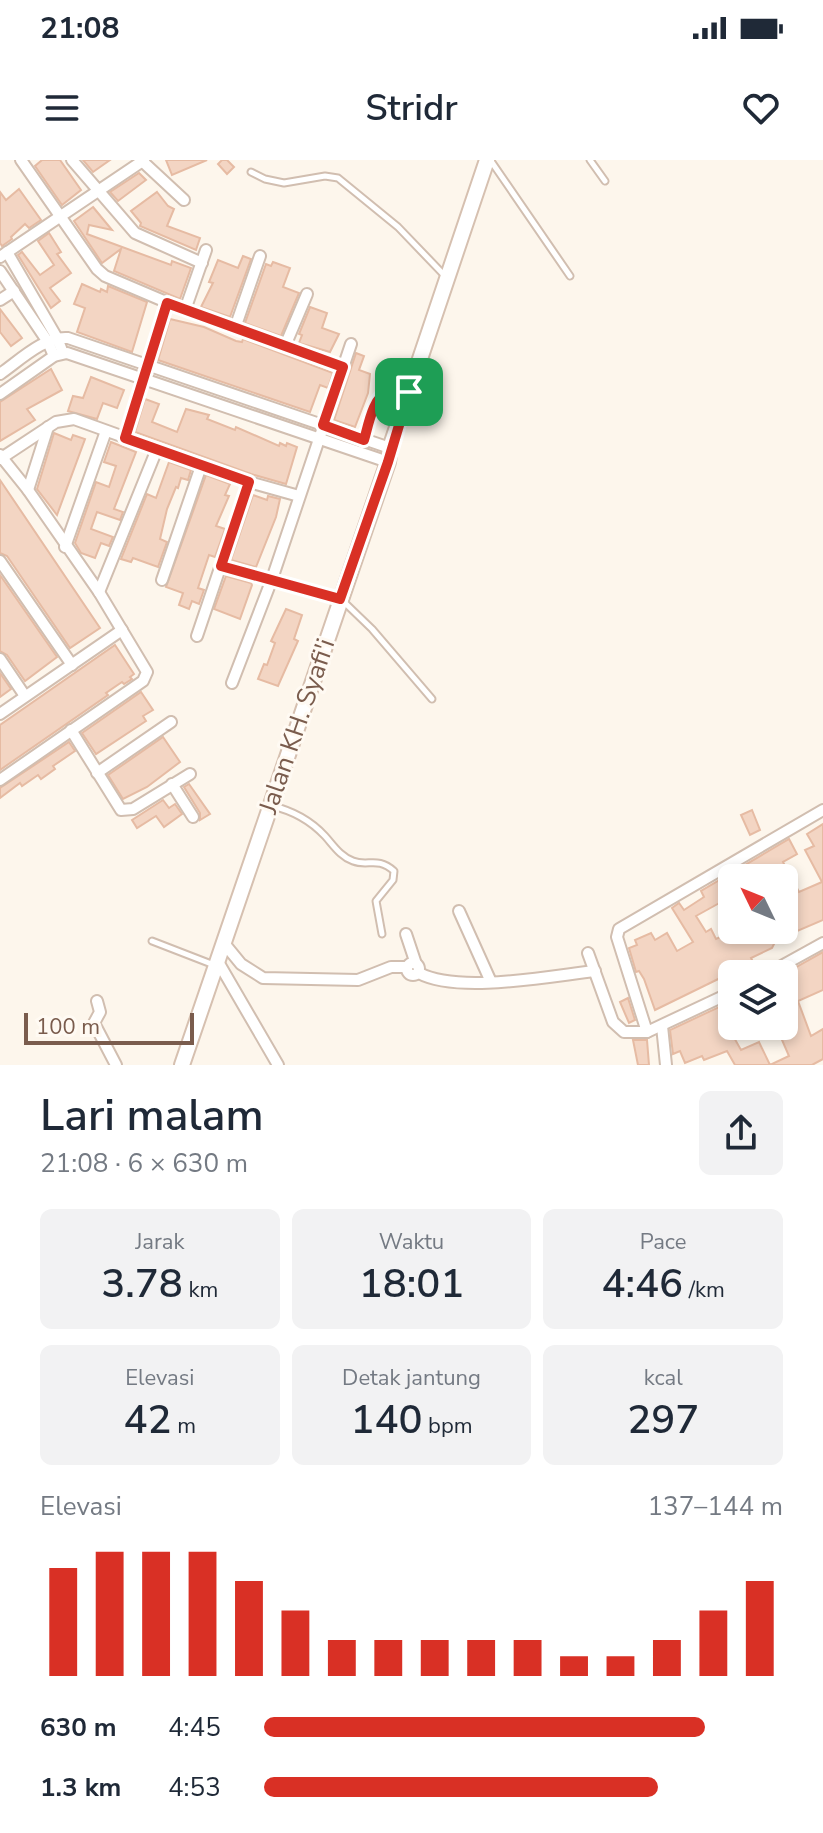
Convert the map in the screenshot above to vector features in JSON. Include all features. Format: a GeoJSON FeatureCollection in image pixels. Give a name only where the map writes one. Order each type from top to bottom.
{"type":"FeatureCollection","features":[{"type":"Feature","properties":{"kind":"main road","name":"Jalan KH. Syafi'i"},"geometry":{"type":"LineString","coordinates":[[182,1065],[489,160]]}},
{"type":"Feature","properties":{"kind":"street"},"geometry":{"type":"LineString","coordinates":[[21,160],[101,273],[185,310],[343,367]]}},
{"type":"Feature","properties":{"kind":"street"},"geometry":{"type":"LineString","coordinates":[[72,160],[135,233],[202,263]]}},
{"type":"Feature","properties":{"kind":"street"},"geometry":{"type":"LineString","coordinates":[[184,200],[143,161],[3,255],[59,355],[144,381],[323,425],[364,440],[389,455]]}},
{"type":"Feature","properties":{"kind":"street"},"geometry":{"type":"LineString","coordinates":[[185,310],[206,250]]}},
{"type":"Feature","properties":{"kind":"street"},"geometry":{"type":"LineString","coordinates":[[235,328],[260,256]]}},
{"type":"Feature","properties":{"kind":"street"},"geometry":{"type":"LineString","coordinates":[[0,271],[52,340]]}},
{"type":"Feature","properties":{"kind":"street"},"geometry":{"type":"LineString","coordinates":[[0,300],[14,291]]}},
{"type":"Feature","properties":{"kind":"street"},"geometry":{"type":"LineString","coordinates":[[285,346],[307,294]]}},
{"type":"Feature","properties":{"kind":"street"},"geometry":{"type":"LineString","coordinates":[[125,438],[167,303]]}},
{"type":"Feature","properties":{"kind":"street"},"geometry":{"type":"LineString","coordinates":[[0,374],[52,340],[76,339],[148,365],[320,440],[362,453],[389,455]]}},
{"type":"Feature","properties":{"kind":"street"},"geometry":{"type":"LineString","coordinates":[[232,683],[272,579],[351,344]]}},
{"type":"Feature","properties":{"kind":"street"},"geometry":{"type":"LineString","coordinates":[[0,394],[59,355]]}},
{"type":"Feature","properties":{"kind":"street"},"geometry":{"type":"LineString","coordinates":[[362,453],[375,409],[383,395],[387,392],[409,392]]}},
{"type":"Feature","properties":{"kind":"street"},"geometry":{"type":"LineString","coordinates":[[0,780],[146,677],[147,669],[99,592],[28,490],[1,458],[48,427],[62,420],[74,419],[201,466],[299,496]]}},
{"type":"Feature","properties":{"kind":"street"},"geometry":{"type":"LineString","coordinates":[[28,490],[48,427]]}},
{"type":"Feature","properties":{"kind":"street"},"geometry":{"type":"LineString","coordinates":[[65,547],[106,431]]}},
{"type":"Feature","properties":{"kind":"street"},"geometry":{"type":"LineString","coordinates":[[99,592],[157,449]]}},
{"type":"Feature","properties":{"kind":"street"},"geometry":{"type":"LineString","coordinates":[[162,580],[201,466]]}},
{"type":"Feature","properties":{"kind":"street"},"geometry":{"type":"LineString","coordinates":[[197,636],[249,482]]}},
{"type":"Feature","properties":{"kind":"street"},"geometry":{"type":"LineString","coordinates":[[0,561],[72,665]]}},
{"type":"Feature","properties":{"kind":"street"},"geometry":{"type":"LineString","coordinates":[[221,566],[340,599]]}},
{"type":"Feature","properties":{"kind":"street"},"geometry":{"type":"LineString","coordinates":[[0,714],[122,630]]}},
{"type":"Feature","properties":{"kind":"street"},"geometry":{"type":"LineString","coordinates":[[0,659],[25,696]]}},
{"type":"Feature","properties":{"kind":"street"},"geometry":{"type":"LineString","coordinates":[[97,773],[171,722]]}},
{"type":"Feature","properties":{"kind":"street"},"geometry":{"type":"LineString","coordinates":[[71,730],[115,804],[125,812],[190,774]]}},
{"type":"Feature","properties":{"kind":"street"},"geometry":{"type":"LineString","coordinates":[[172,784],[193,817]]}},
{"type":"Feature","properties":{"kind":"street"},"geometry":{"type":"LineString","coordinates":[[647,1032],[617,937],[619,929],[823,810]]}},
{"type":"Feature","properties":{"kind":"street"},"geometry":{"type":"LineString","coordinates":[[459,911],[491,982]]}},
{"type":"Feature","properties":{"kind":"street"},"geometry":{"type":"LineString","coordinates":[[406,934],[414,968]]}},
{"type":"Feature","properties":{"kind":"street"},"geometry":{"type":"LineString","coordinates":[[223,942],[241,964],[263,978],[361,979],[391,967],[414,968],[439,981],[491,982],[595,971]]}},
{"type":"Feature","properties":{"kind":"street"},"geometry":{"type":"LineString","coordinates":[[792,960],[823,943]]}},
{"type":"Feature","properties":{"kind":"street"},"geometry":{"type":"LineString","coordinates":[[588,953],[616,1027],[624,1032],[647,1032],[718,999]]}},
{"type":"Feature","properties":{"kind":"street"},"geometry":{"type":"LineString","coordinates":[[216,963],[278,1065]]}},
{"type":"Feature","properties":{"kind":"street"},"geometry":{"type":"LineString","coordinates":[[97,1001],[100,1012],[94,1023],[116,1065]]}},
{"type":"Feature","properties":{"kind":"street"},"geometry":{"type":"LineString","coordinates":[[662,1026],[666,1065]]}},
{"type":"Feature","properties":{"kind":"lane"},"geometry":{"type":"LineString","coordinates":[[489,160],[570,276]]}},
{"type":"Feature","properties":{"kind":"lane"},"geometry":{"type":"LineString","coordinates":[[590,160],[605,181]]}},
{"type":"Feature","properties":{"kind":"lane"},"geometry":{"type":"LineString","coordinates":[[251,172],[284,183],[325,176],[338,178],[398,227],[447,278]]}},
{"type":"Feature","properties":{"kind":"lane"},"geometry":{"type":"LineString","coordinates":[[340,599],[372,629],[432,699]]}},
{"type":"Feature","properties":{"kind":"lane"},"geometry":{"type":"LineString","coordinates":[[271,805],[303,817],[352,861],[381,862],[394,871],[393,880],[375,904],[382,934]]}},
{"type":"Feature","properties":{"kind":"lane"},"geometry":{"type":"LineString","coordinates":[[152,941],[216,963]]}},
{"type":"Feature","properties":{"kind":"building"},"geometry":{"type":"Polygon","coordinates":[[[42,160],[60,160],[81,190],[62,205],[35,166],[42,160]]]}},
{"type":"Feature","properties":{"kind":"building"},"geometry":{"type":"Polygon","coordinates":[[[83,160],[110,160],[93,172],[83,160]]]}},
{"type":"Feature","properties":{"kind":"building"},"geometry":{"type":"Polygon","coordinates":[[[166,160],[207,160],[172,175],[166,160]]]}},
{"type":"Feature","properties":{"kind":"building"},"geometry":{"type":"Polygon","coordinates":[[[227,160],[234,167],[227,174],[218,164],[227,160]]]}},
{"type":"Feature","properties":{"kind":"building"},"geometry":{"type":"Polygon","coordinates":[[[139,173],[146,180],[118,201],[110,192],[139,173]]]}},
{"type":"Feature","properties":{"kind":"building"},"geometry":{"type":"Polygon","coordinates":[[[19,189],[41,220],[29,228],[25,224],[2,246],[0,192],[6,200],[19,189]]]}},
{"type":"Feature","properties":{"kind":"building"},"geometry":{"type":"Polygon","coordinates":[[[157,192],[174,209],[167,226],[200,238],[196,250],[140,226],[141,223],[131,211],[157,192]]]}},
{"type":"Feature","properties":{"kind":"building"},"geometry":{"type":"Polygon","coordinates":[[[93,207],[112,230],[89,225],[87,234],[171,265],[172,261],[191,268],[180,299],[114,271],[121,249],[102,263],[74,221],[93,207]]]}},
{"type":"Feature","properties":{"kind":"building"},"geometry":{"type":"Polygon","coordinates":[[[49,233],[61,252],[57,254],[71,273],[50,288],[60,301],[51,308],[18,255],[22,252],[40,275],[54,265],[38,241],[49,233]]]}},
{"type":"Feature","properties":{"kind":"building"},"geometry":{"type":"Polygon","coordinates":[[[243,256],[251,259],[230,317],[201,307],[213,283],[209,282],[218,260],[238,268],[243,256]]]}},
{"type":"Feature","properties":{"kind":"building"},"geometry":{"type":"Polygon","coordinates":[[[273,262],[290,268],[283,287],[299,293],[281,336],[245,323],[266,264],[271,266],[273,262]]]}},
{"type":"Feature","properties":{"kind":"building"},"geometry":{"type":"Polygon","coordinates":[[[82,284],[100,292],[101,289],[107,292],[108,286],[147,302],[132,352],[77,332],[85,308],[74,304],[82,284]]]}},
{"type":"Feature","properties":{"kind":"building"},"geometry":{"type":"Polygon","coordinates":[[[310,307],[327,313],[322,328],[339,334],[330,352],[299,343],[302,335],[299,334],[310,307]]]}},
{"type":"Feature","properties":{"kind":"building"},"geometry":{"type":"Polygon","coordinates":[[[0,309],[22,338],[11,346],[0,332],[0,309]]]}},
{"type":"Feature","properties":{"kind":"building"},"geometry":{"type":"Polygon","coordinates":[[[170,319],[204,327],[236,341],[242,342],[243,339],[333,373],[328,388],[320,385],[310,412],[158,360],[170,319]]]}},
{"type":"Feature","properties":{"kind":"building"},"geometry":{"type":"Polygon","coordinates":[[[356,353],[364,356],[359,370],[370,374],[368,393],[355,427],[334,420],[356,353]]]}},
{"type":"Feature","properties":{"kind":"building"},"geometry":{"type":"Polygon","coordinates":[[[51,369],[62,390],[27,409],[35,420],[0,441],[0,402],[51,369]]]}},
{"type":"Feature","properties":{"kind":"building"},"geometry":{"type":"Polygon","coordinates":[[[91,377],[124,390],[117,408],[103,403],[97,419],[68,411],[73,396],[83,398],[91,377]]]}},
{"type":"Feature","properties":{"kind":"building"},"geometry":{"type":"Polygon","coordinates":[[[145,399],[159,404],[152,422],[177,432],[186,409],[209,415],[207,419],[235,430],[236,427],[279,446],[280,443],[286,446],[287,443],[297,447],[286,484],[135,432],[145,399]]]}},
{"type":"Feature","properties":{"kind":"building"},"geometry":{"type":"Polygon","coordinates":[[[54,433],[71,440],[73,435],[85,439],[57,515],[37,489],[54,433]]]}},
{"type":"Feature","properties":{"kind":"building"},"geometry":{"type":"Polygon","coordinates":[[[111,442],[136,452],[114,509],[123,512],[120,520],[97,512],[91,529],[113,537],[109,546],[101,543],[95,558],[81,553],[75,543],[96,482],[109,487],[116,466],[104,462],[111,442]]]}},
{"type":"Feature","properties":{"kind":"building"},"geometry":{"type":"Polygon","coordinates":[[[169,462],[191,470],[188,480],[181,478],[167,509],[160,539],[167,542],[158,567],[133,558],[131,562],[121,559],[147,494],[156,498],[169,462]]]}},
{"type":"Feature","properties":{"kind":"building"},"geometry":{"type":"Polygon","coordinates":[[[206,475],[230,484],[225,495],[229,496],[216,526],[225,529],[215,557],[209,555],[198,588],[204,590],[199,604],[192,601],[189,609],[179,605],[183,593],[166,587],[206,475]]]}},
{"type":"Feature","properties":{"kind":"building"},"geometry":{"type":"Polygon","coordinates":[[[0,480],[100,628],[70,648],[7,556],[0,553],[0,480]]]}},
{"type":"Feature","properties":{"kind":"building"},"geometry":{"type":"Polygon","coordinates":[[[253,495],[267,500],[268,496],[280,499],[256,567],[231,560],[253,495]]]}},
{"type":"Feature","properties":{"kind":"building"},"geometry":{"type":"Polygon","coordinates":[[[0,575],[57,657],[25,681],[7,655],[0,651],[0,575]]]}},
{"type":"Feature","properties":{"kind":"building"},"geometry":{"type":"Polygon","coordinates":[[[226,576],[252,585],[240,619],[214,609],[226,576]]]}},
{"type":"Feature","properties":{"kind":"building"},"geometry":{"type":"Polygon","coordinates":[[[286,609],[302,615],[294,639],[298,641],[278,686],[258,679],[264,664],[267,665],[275,643],[271,641],[286,609]]]}},
{"type":"Feature","properties":{"kind":"building"},"geometry":{"type":"Polygon","coordinates":[[[115,645],[134,674],[130,677],[132,679],[106,693],[108,695],[0,770],[0,725],[115,645]]]}},
{"type":"Feature","properties":{"kind":"building"},"geometry":{"type":"Polygon","coordinates":[[[0,673],[11,689],[0,697],[0,673]]]}},
{"type":"Feature","properties":{"kind":"building"},"geometry":{"type":"Polygon","coordinates":[[[141,692],[153,710],[143,716],[146,721],[96,754],[82,733],[141,692]]]}},
{"type":"Feature","properties":{"kind":"building"},"geometry":{"type":"Polygon","coordinates":[[[163,737],[180,762],[147,787],[123,799],[108,775],[163,737]]]}},
{"type":"Feature","properties":{"kind":"building"},"geometry":{"type":"Polygon","coordinates":[[[69,742],[75,751],[53,766],[55,769],[41,779],[38,775],[22,786],[20,783],[0,798],[0,788],[69,742]]]}},
{"type":"Feature","properties":{"kind":"building"},"geometry":{"type":"Polygon","coordinates":[[[189,784],[210,814],[200,820],[200,813],[184,787],[189,784]]]}},
{"type":"Feature","properties":{"kind":"building"},"geometry":{"type":"Polygon","coordinates":[[[163,800],[169,808],[175,804],[182,814],[164,827],[156,816],[137,828],[132,820],[163,800]]]}},
{"type":"Feature","properties":{"kind":"building"},"geometry":{"type":"Polygon","coordinates":[[[752,810],[760,830],[750,835],[741,815],[752,810]]]}},
{"type":"Feature","properties":{"kind":"building"},"geometry":{"type":"Polygon","coordinates":[[[823,824],[823,920],[798,931],[798,890],[822,882],[805,850],[814,846],[807,834],[823,824]]]}},
{"type":"Feature","properties":{"kind":"building"},"geometry":{"type":"Polygon","coordinates":[[[789,839],[797,854],[783,862],[747,864],[789,839]]]}},
{"type":"Feature","properties":{"kind":"building"},"geometry":{"type":"Polygon","coordinates":[[[718,881],[718,904],[696,916],[706,932],[711,929],[718,938],[718,944],[774,944],[752,960],[718,960],[718,979],[655,1010],[644,979],[639,971],[636,972],[629,948],[637,945],[635,940],[651,933],[655,940],[667,933],[677,951],[693,942],[672,908],[679,903],[684,910],[704,897],[701,891],[718,881]]]}},
{"type":"Feature","properties":{"kind":"building"},"geometry":{"type":"Polygon","coordinates":[[[823,952],[823,990],[798,1001],[798,966],[823,952]]]}},
{"type":"Feature","properties":{"kind":"building"},"geometry":{"type":"Polygon","coordinates":[[[628,998],[635,1020],[629,1023],[620,1002],[628,998]]]}},
{"type":"Feature","properties":{"kind":"building"},"geometry":{"type":"Polygon","coordinates":[[[798,1001],[811,1036],[823,1029],[823,1059],[812,1065],[770,1065],[789,1056],[782,1040],[798,1040],[798,1001]]]}},
{"type":"Feature","properties":{"kind":"building"},"geometry":{"type":"Polygon","coordinates":[[[718,1008],[718,1040],[735,1040],[741,1050],[759,1042],[770,1065],[735,1065],[727,1051],[685,1063],[680,1051],[673,1054],[670,1030],[718,1008]]]}},
{"type":"Feature","properties":{"kind":"building"},"geometry":{"type":"Polygon","coordinates":[[[633,1040],[647,1040],[649,1065],[638,1065],[633,1040]]]}},
{"type":"Feature","properties":{"kind":"route"},"geometry":{"type":"LineString","coordinates":[[167,303],[343,367],[323,425],[364,440],[383,395],[387,392],[409,392],[340,599],[221,566],[249,482],[125,438],[167,303]]}}]}
